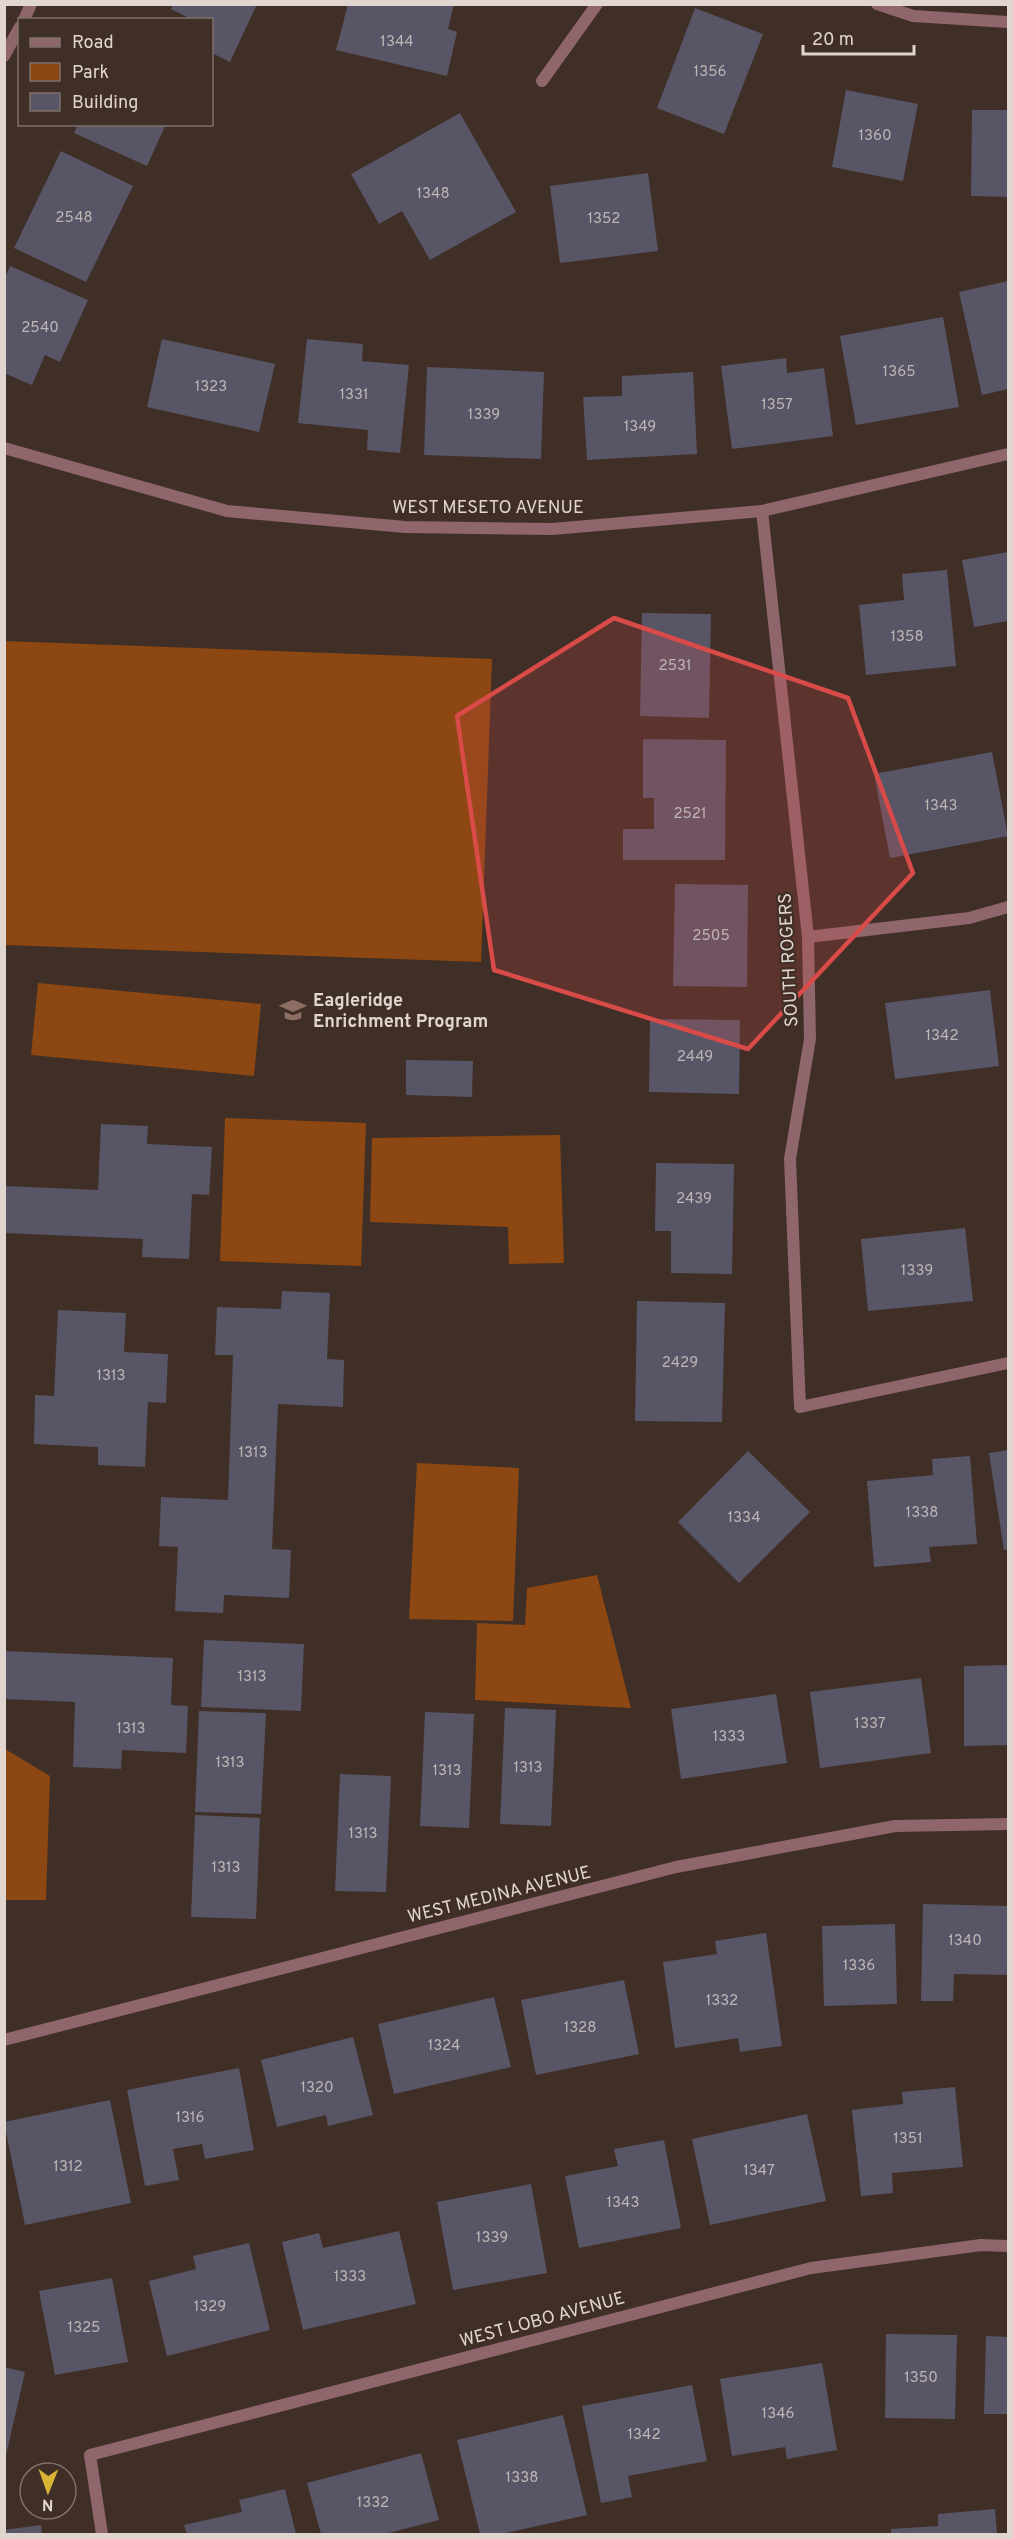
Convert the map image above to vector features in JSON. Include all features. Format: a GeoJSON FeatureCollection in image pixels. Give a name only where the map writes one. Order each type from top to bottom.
{"type":"FeatureCollection","features":[{"type":"Feature","properties":{"kind":"street"},"geometry":{"type":"LineString","coordinates":[[25,18],[32,4]]}},
{"type":"Feature","properties":{"kind":"street"},"geometry":{"type":"LineString","coordinates":[[542,81],[597,4]]}},
{"type":"Feature","properties":{"kind":"street"},"geometry":{"type":"LineString","coordinates":[[877,4],[913,16],[1008,22]]}},
{"type":"Feature","properties":{"kind":"street"},"geometry":{"type":"LineString","coordinates":[[4,56],[18,31]]}},
{"type":"Feature","properties":{"kind":"street","name":"WEST MESETO AVENUE"},"geometry":{"type":"LineString","coordinates":[[4,448],[227,511],[405,527],[552,529],[762,511],[1008,454]]}},
{"type":"Feature","properties":{"kind":"street","name":"SOUTH ROGERS"},"geometry":{"type":"LineString","coordinates":[[762,511],[808,937],[810,1039],[790,1159],[800,1407],[1008,1363]]}},
{"type":"Feature","properties":{"kind":"street"},"geometry":{"type":"LineString","coordinates":[[808,937],[969,918],[1008,907]]}},
{"type":"Feature","properties":{"kind":"street","name":"WEST MEDINA AVENUE"},"geometry":{"type":"LineString","coordinates":[[4,2040],[676,1867],[894,1826],[1008,1824]]}},
{"type":"Feature","properties":{"kind":"street","name":"WEST LOBO AVENUE"},"geometry":{"type":"LineString","coordinates":[[102,2535],[90,2455],[811,2268],[981,2245],[1008,2246]]}},
{"type":"Feature","properties":{"kind":"highlighted area"},"geometry":{"type":"Polygon","coordinates":[[[614,618],[848,698],[913,873],[748,1049],[494,970],[457,716],[614,618]]]}},
{"type":"Feature","properties":{"kind":"green space"},"geometry":{"type":"Polygon","coordinates":[[[5,641],[492,659],[481,962],[5,945],[5,641]]]}},
{"type":"Feature","properties":{"kind":"green space"},"geometry":{"type":"Polygon","coordinates":[[[38,983],[261,1004],[254,1076],[31,1055],[38,983]]]}},
{"type":"Feature","properties":{"kind":"green space"},"geometry":{"type":"Polygon","coordinates":[[[225,1118],[366,1123],[361,1266],[220,1261],[225,1118]]]}},
{"type":"Feature","properties":{"kind":"green space"},"geometry":{"type":"Polygon","coordinates":[[[560,1135],[564,1263],[509,1264],[508,1227],[370,1222],[372,1138],[560,1135]]]}},
{"type":"Feature","properties":{"kind":"green space"},"geometry":{"type":"Polygon","coordinates":[[[417,1463],[519,1468],[513,1621],[409,1619],[417,1463]]]}},
{"type":"Feature","properties":{"kind":"green space"},"geometry":{"type":"Polygon","coordinates":[[[597,1575],[631,1708],[475,1700],[477,1623],[525,1625],[527,1588],[597,1575]]]}},
{"type":"Feature","properties":{"kind":"green space"},"geometry":{"type":"Polygon","coordinates":[[[5,1749],[50,1776],[46,1900],[5,1900],[5,1749]]]}},
{"type":"Feature","properties":{"kind":"building"},"geometry":{"type":"Polygon","coordinates":[[[173,4],[257,4],[230,62],[213,54],[213,18],[189,18],[171,9],[173,4]]]}},
{"type":"Feature","properties":{"kind":"building"},"geometry":{"type":"Polygon","coordinates":[[[348,4],[454,4],[448,29],[457,32],[447,76],[336,50],[348,4]]]}},
{"type":"Feature","properties":{"kind":"building"},"geometry":{"type":"Polygon","coordinates":[[[695,8],[763,34],[724,134],[657,108],[695,8]]]}},
{"type":"Feature","properties":{"kind":"building"},"geometry":{"type":"Polygon","coordinates":[[[846,90],[918,104],[903,181],[832,167],[846,90]]]}},
{"type":"Feature","properties":{"kind":"building"},"geometry":{"type":"Polygon","coordinates":[[[972,110],[1008,110],[1008,197],[971,196],[972,110]]]}},
{"type":"Feature","properties":{"kind":"building"},"geometry":{"type":"Polygon","coordinates":[[[460,113],[516,212],[430,260],[402,211],[379,224],[351,174],[460,113]]]}},
{"type":"Feature","properties":{"kind":"building"},"geometry":{"type":"Polygon","coordinates":[[[77,126],[165,126],[147,166],[74,133],[77,126]]]}},
{"type":"Feature","properties":{"kind":"building"},"geometry":{"type":"Polygon","coordinates":[[[61,151],[133,186],[86,282],[14,248],[61,151]]]}},
{"type":"Feature","properties":{"kind":"building"},"geometry":{"type":"Polygon","coordinates":[[[648,173],[658,251],[560,263],[550,186],[648,173]]]}},
{"type":"Feature","properties":{"kind":"building"},"geometry":{"type":"Polygon","coordinates":[[[10,266],[88,300],[60,362],[45,355],[32,385],[4,373],[4,280],[10,266]]]}},
{"type":"Feature","properties":{"kind":"building"},"geometry":{"type":"Polygon","coordinates":[[[1008,281],[1008,389],[982,395],[959,292],[1008,281]]]}},
{"type":"Feature","properties":{"kind":"building"},"geometry":{"type":"Polygon","coordinates":[[[943,317],[959,407],[856,425],[840,336],[943,317]]]}},
{"type":"Feature","properties":{"kind":"building"},"geometry":{"type":"Polygon","coordinates":[[[162,339],[275,364],[259,432],[147,407],[162,339]]]}},
{"type":"Feature","properties":{"kind":"building"},"geometry":{"type":"Polygon","coordinates":[[[307,339],[363,344],[362,361],[409,365],[400,453],[367,450],[368,430],[298,423],[307,339]]]}},
{"type":"Feature","properties":{"kind":"building"},"geometry":{"type":"Polygon","coordinates":[[[786,358],[787,373],[824,368],[833,436],[732,449],[721,366],[786,358]]]}},
{"type":"Feature","properties":{"kind":"building"},"geometry":{"type":"Polygon","coordinates":[[[427,367],[544,372],[541,459],[424,455],[427,367]]]}},
{"type":"Feature","properties":{"kind":"building"},"geometry":{"type":"Polygon","coordinates":[[[693,372],[697,454],[587,460],[583,397],[622,396],[622,376],[693,372]]]}},
{"type":"Feature","properties":{"kind":"building"},"geometry":{"type":"Polygon","coordinates":[[[1008,552],[1008,621],[974,627],[962,560],[1008,552]]]}},
{"type":"Feature","properties":{"kind":"building"},"geometry":{"type":"Polygon","coordinates":[[[947,570],[956,666],[866,675],[859,605],[904,600],[902,574],[947,570]]]}},
{"type":"Feature","properties":{"kind":"building"},"geometry":{"type":"Polygon","coordinates":[[[642,613],[711,614],[709,718],[640,716],[642,613]]]}},
{"type":"Feature","properties":{"kind":"building"},"geometry":{"type":"Polygon","coordinates":[[[643,739],[726,740],[725,860],[623,860],[623,829],[654,829],[654,798],[643,798],[643,739]]]}},
{"type":"Feature","properties":{"kind":"building"},"geometry":{"type":"Polygon","coordinates":[[[992,752],[1008,836],[890,858],[874,774],[992,752]]]}},
{"type":"Feature","properties":{"kind":"building"},"geometry":{"type":"Polygon","coordinates":[[[675,884],[748,885],[747,987],[673,986],[675,884]]]}},
{"type":"Feature","properties":{"kind":"building"},"geometry":{"type":"Polygon","coordinates":[[[990,990],[999,1066],[895,1079],[885,1003],[990,990]]]}},
{"type":"Feature","properties":{"kind":"building"},"geometry":{"type":"Polygon","coordinates":[[[650,1019],[740,1020],[739,1094],[649,1092],[650,1019]]]}},
{"type":"Feature","properties":{"kind":"building"},"geometry":{"type":"Polygon","coordinates":[[[406,1060],[473,1061],[472,1097],[406,1095],[406,1060]]]}},
{"type":"Feature","properties":{"kind":"building"},"geometry":{"type":"Polygon","coordinates":[[[101,1124],[148,1126],[147,1144],[212,1147],[209,1195],[192,1194],[189,1259],[142,1257],[143,1239],[4,1233],[4,1186],[98,1190],[101,1124]]]}},
{"type":"Feature","properties":{"kind":"building"},"geometry":{"type":"Polygon","coordinates":[[[656,1163],[734,1164],[732,1274],[671,1273],[671,1231],[655,1231],[656,1163]]]}},
{"type":"Feature","properties":{"kind":"building"},"geometry":{"type":"Polygon","coordinates":[[[965,1228],[973,1301],[868,1311],[861,1239],[965,1228]]]}},
{"type":"Feature","properties":{"kind":"building"},"geometry":{"type":"Polygon","coordinates":[[[282,1291],[330,1293],[327,1359],[344,1360],[343,1407],[278,1404],[272,1549],[291,1550],[289,1598],[224,1595],[223,1613],[175,1611],[178,1547],[159,1546],[161,1497],[228,1500],[233,1355],[215,1355],[217,1307],[281,1309],[282,1291]]]}},
{"type":"Feature","properties":{"kind":"building"},"geometry":{"type":"Polygon","coordinates":[[[637,1301],[725,1303],[722,1422],[635,1421],[637,1301]]]}},
{"type":"Feature","properties":{"kind":"building"},"geometry":{"type":"Polygon","coordinates":[[[58,1310],[126,1313],[124,1352],[168,1354],[166,1403],[148,1402],[145,1467],[98,1465],[98,1447],[34,1444],[35,1395],[54,1396],[58,1310]]]}},
{"type":"Feature","properties":{"kind":"building"},"geometry":{"type":"Polygon","coordinates":[[[1008,1450],[1008,1550],[1004,1550],[989,1453],[1008,1450]]]}},
{"type":"Feature","properties":{"kind":"building"},"geometry":{"type":"Polygon","coordinates":[[[748,1451],[810,1512],[739,1583],[678,1522],[748,1451]]]}},
{"type":"Feature","properties":{"kind":"building"},"geometry":{"type":"Polygon","coordinates":[[[970,1456],[977,1544],[929,1547],[931,1562],[874,1567],[867,1481],[933,1475],[932,1459],[970,1456]]]}},
{"type":"Feature","properties":{"kind":"building"},"geometry":{"type":"Polygon","coordinates":[[[204,1640],[304,1644],[301,1711],[201,1707],[204,1640]]]}},
{"type":"Feature","properties":{"kind":"building"},"geometry":{"type":"Polygon","coordinates":[[[4,1651],[173,1658],[171,1705],[188,1706],[186,1753],[122,1750],[121,1769],[73,1767],[75,1702],[4,1699],[4,1651]]]}},
{"type":"Feature","properties":{"kind":"building"},"geometry":{"type":"Polygon","coordinates":[[[1008,1665],[1008,1745],[964,1746],[964,1666],[1008,1665]]]}},
{"type":"Feature","properties":{"kind":"building"},"geometry":{"type":"Polygon","coordinates":[[[921,1678],[931,1753],[820,1768],[810,1692],[921,1678]]]}},
{"type":"Feature","properties":{"kind":"building"},"geometry":{"type":"Polygon","coordinates":[[[776,1694],[787,1763],[681,1779],[671,1709],[776,1694]]]}},
{"type":"Feature","properties":{"kind":"building"},"geometry":{"type":"Polygon","coordinates":[[[505,1708],[556,1710],[551,1826],[500,1824],[505,1708]]]}},
{"type":"Feature","properties":{"kind":"building"},"geometry":{"type":"Polygon","coordinates":[[[199,1711],[266,1713],[261,1814],[195,1812],[199,1711]]]}},
{"type":"Feature","properties":{"kind":"building"},"geometry":{"type":"Polygon","coordinates":[[[425,1712],[474,1714],[469,1828],[420,1826],[425,1712]]]}},
{"type":"Feature","properties":{"kind":"building"},"geometry":{"type":"Polygon","coordinates":[[[340,1774],[391,1776],[386,1892],[335,1891],[340,1774]]]}},
{"type":"Feature","properties":{"kind":"building"},"geometry":{"type":"Polygon","coordinates":[[[195,1815],[260,1818],[256,1919],[191,1917],[195,1815]]]}},
{"type":"Feature","properties":{"kind":"building"},"geometry":{"type":"Polygon","coordinates":[[[923,1904],[1008,1906],[1008,1975],[954,1974],[953,2001],[921,2001],[923,1904]]]}},
{"type":"Feature","properties":{"kind":"building"},"geometry":{"type":"Polygon","coordinates":[[[895,1924],[897,2004],[824,2006],[822,1926],[895,1924]]]}},
{"type":"Feature","properties":{"kind":"building"},"geometry":{"type":"Polygon","coordinates":[[[766,1933],[782,2046],[740,2052],[738,2038],[675,2048],[663,1962],[717,1954],[715,1941],[766,1933]]]}},
{"type":"Feature","properties":{"kind":"building"},"geometry":{"type":"Polygon","coordinates":[[[624,1980],[639,2054],[536,2075],[521,2000],[624,1980]]]}},
{"type":"Feature","properties":{"kind":"building"},"geometry":{"type":"Polygon","coordinates":[[[494,1997],[511,2067],[394,2094],[378,2024],[494,1997]]]}},
{"type":"Feature","properties":{"kind":"building"},"geometry":{"type":"Polygon","coordinates":[[[353,2037],[373,2115],[328,2126],[326,2115],[277,2127],[261,2060],[353,2037]]]}},
{"type":"Feature","properties":{"kind":"building"},"geometry":{"type":"Polygon","coordinates":[[[239,2068],[254,2150],[205,2159],[202,2144],[173,2149],[179,2180],[145,2186],[127,2090],[239,2068]]]}},
{"type":"Feature","properties":{"kind":"building"},"geometry":{"type":"Polygon","coordinates":[[[955,2087],[963,2167],[892,2173],[893,2193],[861,2196],[852,2110],[903,2104],[902,2092],[955,2087]]]}},
{"type":"Feature","properties":{"kind":"building"},"geometry":{"type":"Polygon","coordinates":[[[110,2100],[131,2203],[25,2225],[4,2122],[110,2100]]]}},
{"type":"Feature","properties":{"kind":"building"},"geometry":{"type":"Polygon","coordinates":[[[807,2114],[826,2201],[710,2225],[692,2139],[807,2114]]]}},
{"type":"Feature","properties":{"kind":"building"},"geometry":{"type":"Polygon","coordinates":[[[664,2140],[681,2228],[579,2248],[565,2176],[618,2166],[614,2149],[664,2140]]]}},
{"type":"Feature","properties":{"kind":"building"},"geometry":{"type":"Polygon","coordinates":[[[531,2184],[547,2273],[453,2290],[437,2202],[531,2184]]]}},
{"type":"Feature","properties":{"kind":"building"},"geometry":{"type":"Polygon","coordinates":[[[399,2231],[416,2304],[303,2330],[282,2242],[319,2233],[323,2248],[399,2231]]]}},
{"type":"Feature","properties":{"kind":"building"},"geometry":{"type":"Polygon","coordinates":[[[249,2243],[270,2330],[167,2356],[149,2281],[196,2269],[193,2256],[249,2243]]]}},
{"type":"Feature","properties":{"kind":"building"},"geometry":{"type":"Polygon","coordinates":[[[112,2278],[128,2362],[55,2375],[39,2291],[112,2278]]]}},
{"type":"Feature","properties":{"kind":"building"},"geometry":{"type":"Polygon","coordinates":[[[886,2334],[957,2335],[955,2419],[885,2418],[886,2334]]]}},
{"type":"Feature","properties":{"kind":"building"},"geometry":{"type":"Polygon","coordinates":[[[986,2336],[1008,2337],[1008,2414],[984,2414],[986,2336]]]}},
{"type":"Feature","properties":{"kind":"building"},"geometry":{"type":"Polygon","coordinates":[[[822,2363],[837,2450],[787,2459],[785,2447],[732,2456],[720,2379],[822,2363]]]}},
{"type":"Feature","properties":{"kind":"building"},"geometry":{"type":"Polygon","coordinates":[[[4,2367],[25,2372],[5,2460],[4,2460],[4,2367]]]}},
{"type":"Feature","properties":{"kind":"building"},"geometry":{"type":"Polygon","coordinates":[[[692,2385],[707,2461],[628,2476],[632,2497],[601,2503],[582,2406],[692,2385]]]}},
{"type":"Feature","properties":{"kind":"building"},"geometry":{"type":"Polygon","coordinates":[[[563,2415],[587,2515],[501,2534],[480,2534],[457,2440],[563,2415]]]}},
{"type":"Feature","properties":{"kind":"building"},"geometry":{"type":"Polygon","coordinates":[[[421,2453],[439,2520],[385,2534],[321,2534],[307,2483],[421,2453]]]}},
{"type":"Feature","properties":{"kind":"building"},"geometry":{"type":"Polygon","coordinates":[[[285,2489],[296,2534],[187,2534],[184,2525],[242,2512],[239,2500],[285,2489]]]}},
{"type":"Feature","properties":{"kind":"building"},"geometry":{"type":"Polygon","coordinates":[[[995,2509],[997,2534],[891,2534],[891,2529],[938,2526],[938,2514],[995,2509]]]}},
{"type":"Feature","properties":{"kind":"building"},"geometry":{"type":"Polygon","coordinates":[[[41,2525],[42,2534],[4,2534],[4,2530],[41,2525]]]}},
{"type":"Feature","properties":{"kind":"place","name":"Eagleridge Enrichment Program"},"geometry":{"type":"Point","coordinates":[293,1010]}}]}
